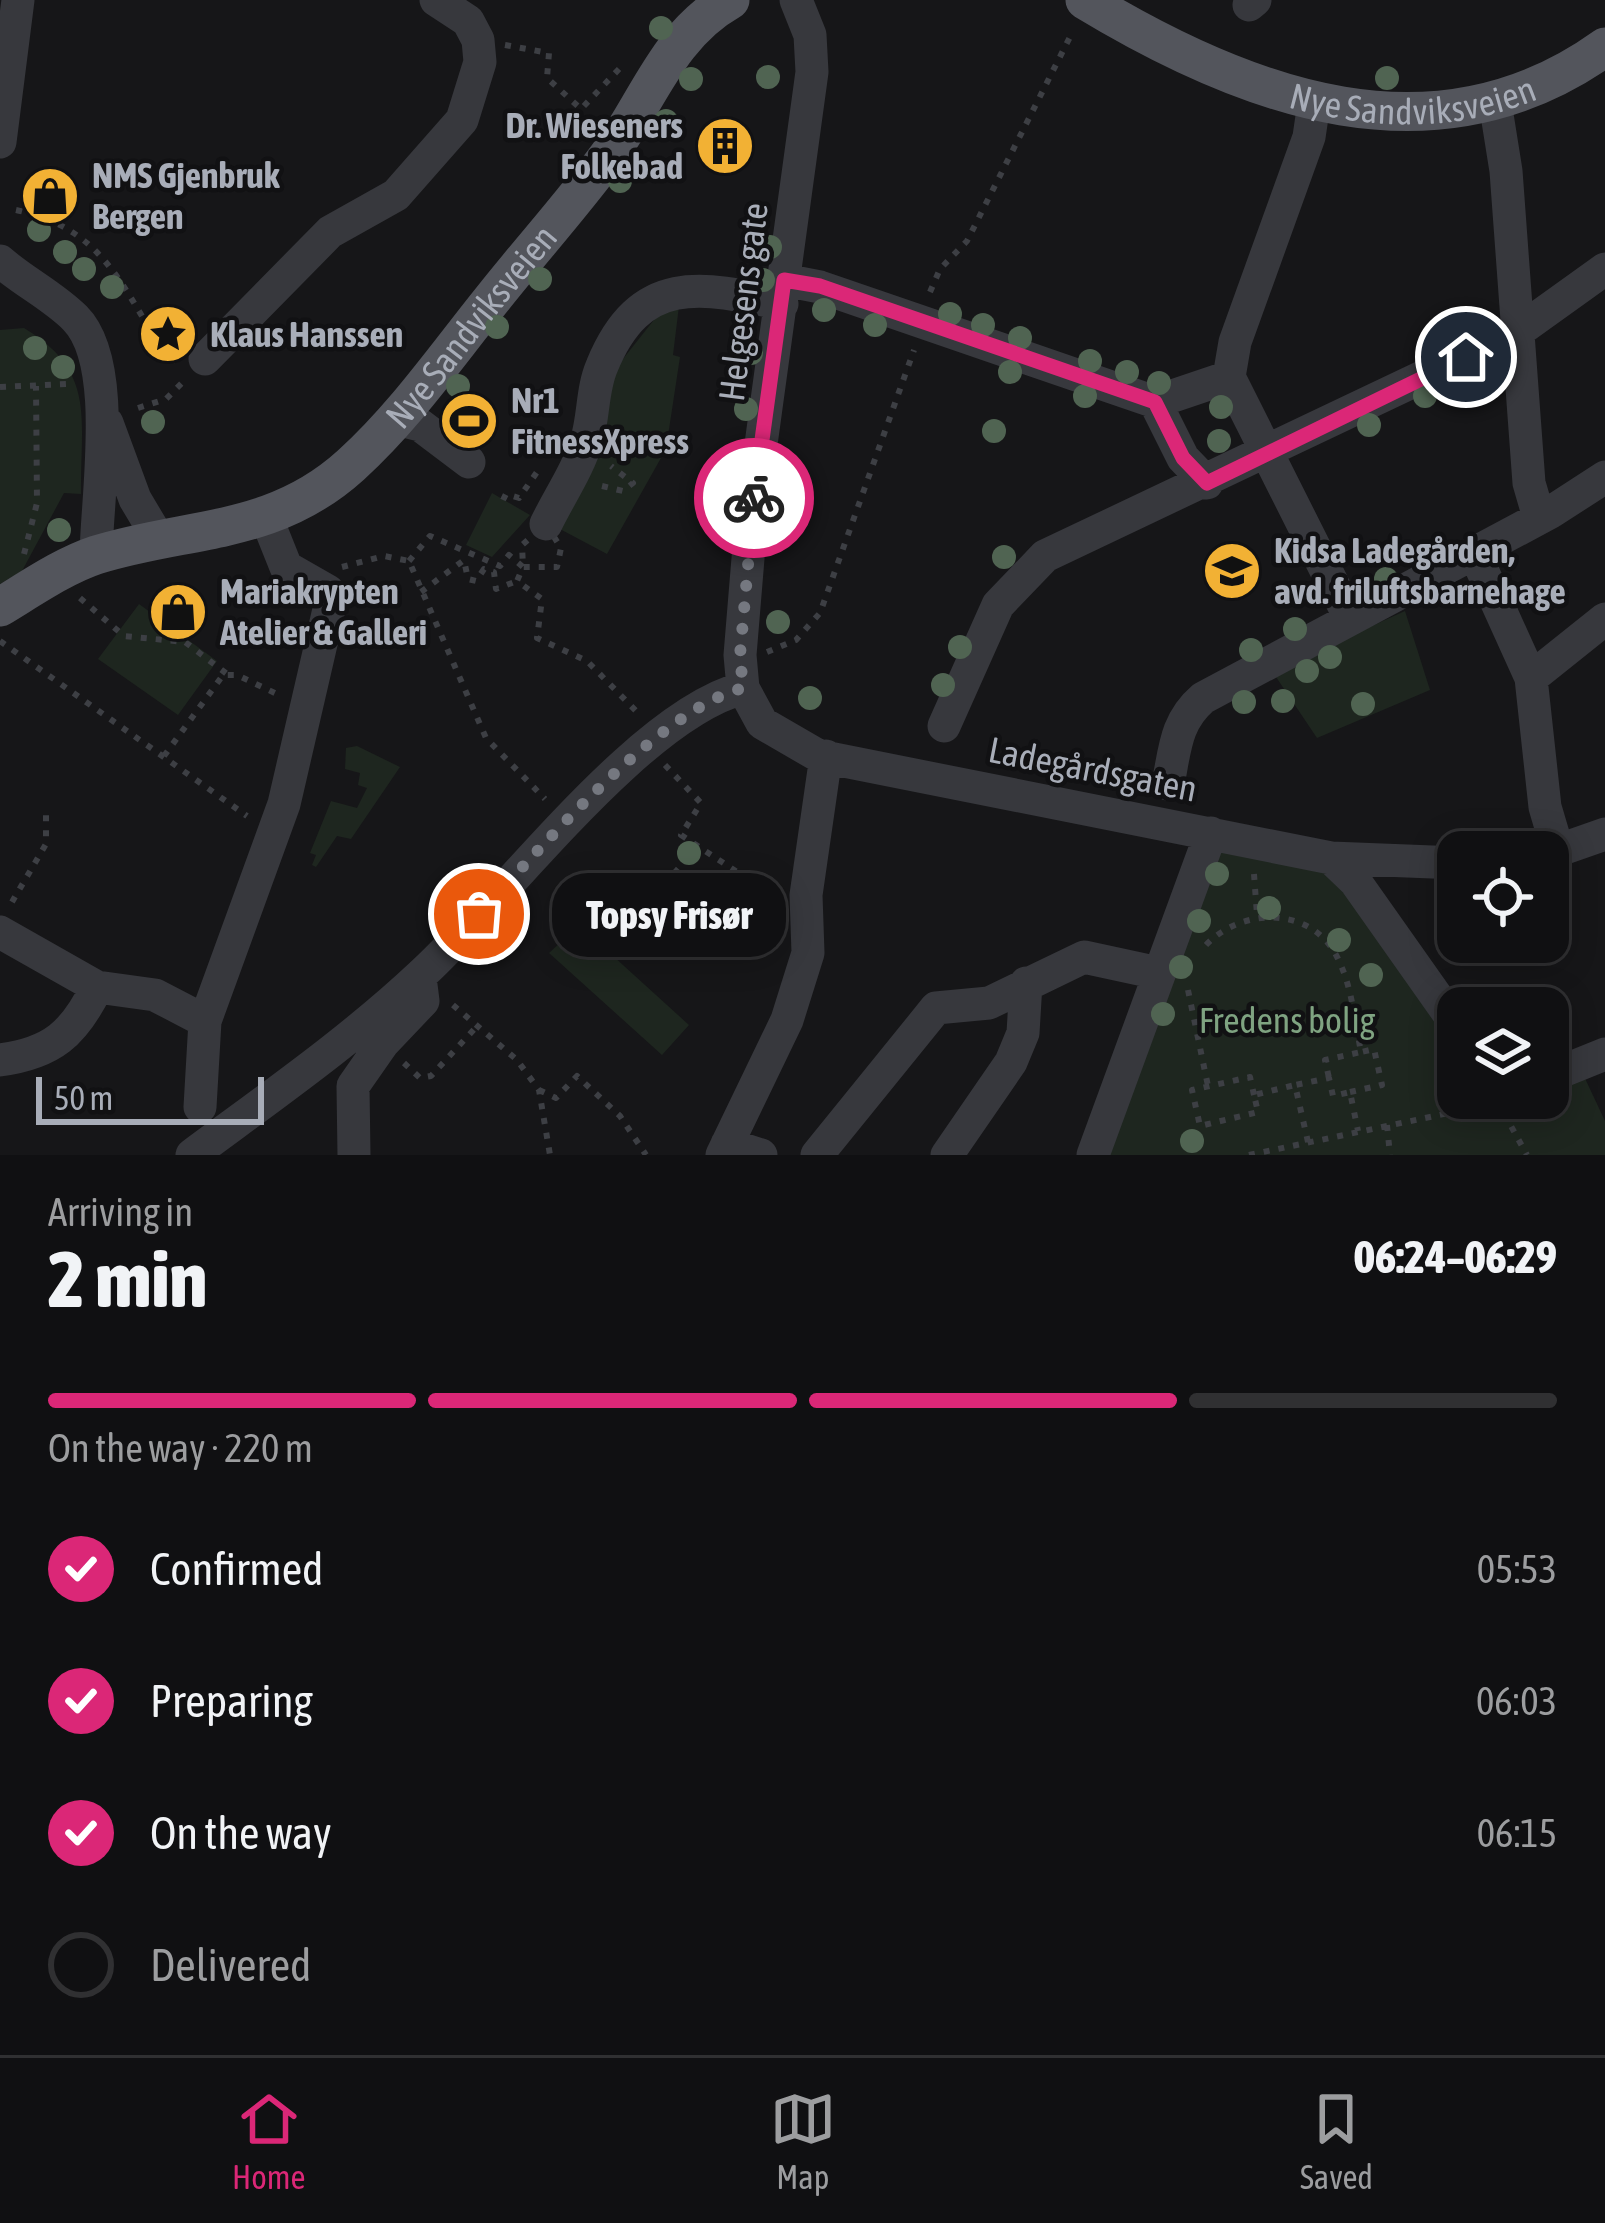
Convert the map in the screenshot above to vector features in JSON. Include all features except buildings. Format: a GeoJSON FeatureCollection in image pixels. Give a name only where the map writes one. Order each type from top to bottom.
{"type":"FeatureCollection","features":[{"type":"Feature","properties":{"kind":"main road","name":"Nye Sandviksveien"},"geometry":{"type":"LineString","coordinates":[[0,607],[129,548],[266,517],[313,496],[396,419],[608,155],[670,53],[697,24],[730,0]]}},
{"type":"Feature","properties":{"kind":"main road","name":"Nye Sandviksveien"},"geometry":{"type":"LineString","coordinates":[[1082,7],[1314,103],[1414,114],[1495,102],[1554,79],[1605,47]]}},
{"type":"Feature","properties":{"kind":"street"},"geometry":{"type":"LineString","coordinates":[[0,142],[18,0]]}},
{"type":"Feature","properties":{"kind":"street"},"geometry":{"type":"LineString","coordinates":[[201,364],[316,245],[347,221],[396,195],[471,103],[478,40],[468,21],[436,0]]}},
{"type":"Feature","properties":{"kind":"street","name":"Helgesens gate"},"geometry":{"type":"LineString","coordinates":[[743,688],[747,559],[812,72],[810,35],[796,0]]}},
{"type":"Feature","properties":{"kind":"street"},"geometry":{"type":"LineString","coordinates":[[1495,102],[1529,484],[1538,514]]}},
{"type":"Feature","properties":{"kind":"street"},"geometry":{"type":"LineString","coordinates":[[1314,103],[1309,137],[1235,342],[1229,377],[1350,617]]}},
{"type":"Feature","properties":{"kind":"street"},"geometry":{"type":"LineString","coordinates":[[0,261],[78,321],[97,354],[129,548]]}},
{"type":"Feature","properties":{"kind":"street"},"geometry":{"type":"LineString","coordinates":[[944,726],[998,605],[1018,579],[1060,549],[1517,332],[1605,269]]}},
{"type":"Feature","properties":{"kind":"street"},"geometry":{"type":"LineString","coordinates":[[546,524],[587,441],[601,366],[645,305],[663,294],[699,288],[783,292],[820,286],[1155,402],[1229,377]]}},
{"type":"Feature","properties":{"kind":"street"},"geometry":{"type":"LineString","coordinates":[[1155,402],[1183,458],[1207,483]]}},
{"type":"Feature","properties":{"kind":"street"},"geometry":{"type":"LineString","coordinates":[[103,410],[135,500],[129,548]]}},
{"type":"Feature","properties":{"kind":"street"},"geometry":{"type":"LineString","coordinates":[[396,419],[420,425],[470,462]]}},
{"type":"Feature","properties":{"kind":"street"},"geometry":{"type":"LineString","coordinates":[[1168,784],[1186,712],[1605,477]]}},
{"type":"Feature","properties":{"kind":"street"},"geometry":{"type":"LineString","coordinates":[[200,1107],[205,1021],[272,838],[306,712],[330,596],[286,566],[266,517]]}},
{"type":"Feature","properties":{"kind":"street"},"geometry":{"type":"LineString","coordinates":[[1474,552],[1531,678],[1549,831]]}},
{"type":"Feature","properties":{"kind":"street"},"geometry":{"type":"LineString","coordinates":[[1531,678],[1605,620]]}},
{"type":"Feature","properties":{"kind":"street"},"geometry":{"type":"LineString","coordinates":[[354,1155],[353,1087],[359,1074],[567,821],[659,749],[702,704],[743,688]]}},
{"type":"Feature","properties":{"kind":"street","name":"Ladegårdsgaten"},"geometry":{"type":"LineString","coordinates":[[743,688],[762,723],[802,750],[826,756],[1331,858],[1437,860]]}},
{"type":"Feature","properties":{"kind":"street"},"geometry":{"type":"LineString","coordinates":[[761,1155],[724,1150],[787,1020],[808,953],[805,923],[826,756]]}},
{"type":"Feature","properties":{"kind":"street"},"geometry":{"type":"LineString","coordinates":[[1093,1155],[1173,978],[1211,833]]}},
{"type":"Feature","properties":{"kind":"street"},"geometry":{"type":"LineString","coordinates":[[1569,847],[1605,834]]}},
{"type":"Feature","properties":{"kind":"street"},"geometry":{"type":"LineString","coordinates":[[1331,858],[1355,881],[1437,997]]}},
{"type":"Feature","properties":{"kind":"street"},"geometry":{"type":"LineString","coordinates":[[0,932],[97,987],[155,995],[205,1021]]}},
{"type":"Feature","properties":{"kind":"street"},"geometry":{"type":"LineString","coordinates":[[817,1155],[936,1008],[988,1004],[1084,957],[1173,978]]}},
{"type":"Feature","properties":{"kind":"street"},"geometry":{"type":"LineString","coordinates":[[946,1155],[1011,1062],[1023,1033],[1026,982]]}},
{"type":"Feature","properties":{"kind":"street"},"geometry":{"type":"LineString","coordinates":[[0,1060],[41,1053],[56,1043],[97,987]]}},
{"type":"Feature","properties":{"kind":"street"},"geometry":{"type":"LineString","coordinates":[[192,1155],[430,987]]}},
{"type":"Feature","properties":{"kind":"street"},"geometry":{"type":"LineString","coordinates":[[1569,1069],[1605,1054]]}},
{"type":"Feature","properties":{"kind":"path"},"geometry":{"type":"LineString","coordinates":[[764,653],[796,640],[820,613],[940,269],[967,241],[1082,7]]}},
{"type":"Feature","properties":{"kind":"path"},"geometry":{"type":"LineString","coordinates":[[538,50],[549,53],[547,78],[581,110],[613,75]]}},
{"type":"Feature","properties":{"kind":"path"},"geometry":{"type":"LineString","coordinates":[[16,210],[49,217],[110,261],[165,353],[201,364],[166,399],[138,407]]}},
{"type":"Feature","properties":{"kind":"path"},"geometry":{"type":"LineString","coordinates":[[0,386],[78,383]]}},
{"type":"Feature","properties":{"kind":"path"},"geometry":{"type":"LineString","coordinates":[[24,554],[37,503],[36,386]]}},
{"type":"Feature","properties":{"kind":"path"},"geometry":{"type":"LineString","coordinates":[[503,500],[506,494],[519,499],[533,471],[552,474]]}},
{"type":"Feature","properties":{"kind":"path"},"geometry":{"type":"LineString","coordinates":[[409,562],[430,536],[500,566],[509,555],[523,567],[517,581],[496,589],[494,572],[484,568],[476,581],[468,579],[464,560],[421,592]]}},
{"type":"Feature","properties":{"kind":"path"},"geometry":{"type":"LineString","coordinates":[[370,557],[409,562]]}},
{"type":"Feature","properties":{"kind":"path"},"geometry":{"type":"LineString","coordinates":[[409,562],[486,738],[560,814]]}},
{"type":"Feature","properties":{"kind":"path"},"geometry":{"type":"LineString","coordinates":[[517,581],[542,599],[537,638],[587,662],[701,802],[681,835],[740,874]]}},
{"type":"Feature","properties":{"kind":"path"},"geometry":{"type":"LineString","coordinates":[[72,592],[124,636],[185,643],[227,674],[306,712]]}},
{"type":"Feature","properties":{"kind":"path"},"geometry":{"type":"LineString","coordinates":[[0,641],[164,755],[272,838]]}},
{"type":"Feature","properties":{"kind":"path"},"geometry":{"type":"LineString","coordinates":[[164,755],[227,674]]}},
{"type":"Feature","properties":{"kind":"path"},"geometry":{"type":"LineString","coordinates":[[0,918],[46,844],[46,807]]}},
{"type":"Feature","properties":{"kind":"path"},"geometry":{"type":"LineString","coordinates":[[674,869],[717,908],[770,935],[791,913],[805,923]]}},
{"type":"Feature","properties":{"kind":"path"},"geometry":{"type":"LineString","coordinates":[[1256,885],[1257,915]]}},
{"type":"Feature","properties":{"kind":"path"},"geometry":{"type":"LineString","coordinates":[[1202,952],[1226,927],[1257,915],[1291,920],[1316,932],[1338,957],[1361,1052]]}},
{"type":"Feature","properties":{"kind":"path"},"geometry":{"type":"LineString","coordinates":[[1173,978],[1187,1001],[1208,1086]]}},
{"type":"Feature","properties":{"kind":"path"},"geometry":{"type":"LineString","coordinates":[[430,987],[479,1024],[538,1090],[556,1098],[578,1076],[620,1116],[646,1155]]}},
{"type":"Feature","properties":{"kind":"path"},"geometry":{"type":"LineString","coordinates":[[392,1052],[420,1078],[431,1076],[479,1024]]}},
{"type":"Feature","properties":{"kind":"path"},"geometry":{"type":"LineString","coordinates":[[1374,1049],[1382,1084],[1333,1096],[1325,1060],[1361,1052],[1374,1049]]}},
{"type":"Feature","properties":{"kind":"path"},"geometry":{"type":"LineString","coordinates":[[1250,1077],[1254,1095],[1258,1112],[1200,1126],[1192,1090],[1250,1077]]}},
{"type":"Feature","properties":{"kind":"path"},"geometry":{"type":"LineString","coordinates":[[1254,1095],[1329,1078]]}},
{"type":"Feature","properties":{"kind":"path"},"geometry":{"type":"LineString","coordinates":[[1295,1085],[1308,1142]]}},
{"type":"Feature","properties":{"kind":"path"},"geometry":{"type":"LineString","coordinates":[[538,1090],[550,1155]]}},
{"type":"Feature","properties":{"kind":"path"},"geometry":{"type":"LineString","coordinates":[[1350,1092],[1358,1131]]}},
{"type":"Feature","properties":{"kind":"path"},"geometry":{"type":"LineString","coordinates":[[1249,1155],[1437,1113]]}},
{"type":"Feature","properties":{"kind":"path"},"geometry":{"type":"LineString","coordinates":[[1506,1119],[1527,1155]]}},
{"type":"Feature","properties":{"kind":"path"},"geometry":{"type":"LineString","coordinates":[[1387,1125],[1392,1154]]}},
{"type":"Feature","properties":{"kind":"green space"},"geometry":{"type":"Polygon","coordinates":[[[665,306],[679,306],[673,355],[680,357],[666,449],[607,554],[558,528],[611,374],[665,306]]]}},
{"type":"Feature","properties":{"kind":"green space"},"geometry":{"type":"Polygon","coordinates":[[[24,328],[64,362],[74,380],[82,420],[81,494],[64,493],[22,571],[0,584],[0,330],[24,328]]]}},
{"type":"Feature","properties":{"kind":"green space"},"geometry":{"type":"Polygon","coordinates":[[[492,493],[530,515],[492,557],[466,545],[492,493]]]}},
{"type":"Feature","properties":{"kind":"green space"},"geometry":{"type":"Polygon","coordinates":[[[139,604],[217,661],[178,715],[98,659],[139,604]]]}},
{"type":"Feature","properties":{"kind":"green space"},"geometry":{"type":"Polygon","coordinates":[[[1405,611],[1430,690],[1317,738],[1272,671],[1405,611]]]}},
{"type":"Feature","properties":{"kind":"green space"},"geometry":{"type":"Polygon","coordinates":[[[357,746],[400,767],[351,839],[337,836],[316,867],[312,865],[316,855],[310,853],[331,801],[357,808],[367,788],[358,785],[360,773],[345,769],[346,748],[357,746]]]}},
{"type":"Feature","properties":{"kind":"green space","name":"Fredens bolig"},"geometry":{"type":"Polygon","coordinates":[[[1211,833],[1331,858],[1437,999],[1437,1119],[1569,1119],[1569,1075],[1582,1072],[1605,1121],[1605,1155],[1093,1155],[1211,833]]]}},
{"type":"Feature","properties":{"kind":"green space"},"geometry":{"type":"Polygon","coordinates":[[[579,925],[689,1025],[662,1055],[549,953],[579,925]]]}},
{"type":"Feature","properties":{"kind":"way so far"},"geometry":{"type":"LineString","coordinates":[[479,914],[567,821],[659,739],[702,704],[743,688],[740,655],[754,498]]}},
{"type":"Feature","properties":{"kind":"place","name":"Dr. Wieseners Folkebad"},"geometry":{"type":"Point","coordinates":[725,146]}},
{"type":"Feature","properties":{"kind":"place","name":"NMS Gjenbruk Bergen"},"geometry":{"type":"Point","coordinates":[50,196]}},
{"type":"Feature","properties":{"kind":"place","name":"Klaus Hanssen"},"geometry":{"type":"Point","coordinates":[168,334]}},
{"type":"Feature","properties":{"kind":"place","name":"Nr1 FitnessXpress"},"geometry":{"type":"Point","coordinates":[469,421]}},
{"type":"Feature","properties":{"kind":"place","name":"Kidsa Ladegården, avd. friluftsbarnehage"},"geometry":{"type":"Point","coordinates":[1232,571]}},
{"type":"Feature","properties":{"kind":"place","name":"Mariakrypten Atelier & Galleri"},"geometry":{"type":"Point","coordinates":[178,612]}},
{"type":"Feature","properties":{"kind":"place","name":"Topsy Frisør"},"geometry":{"type":"Point","coordinates":[479,914]}},
{"type":"Feature","properties":{"kind":"route"},"geometry":{"type":"LineString","coordinates":[[754,498],[784,280],[820,286],[947,334],[1155,402],[1183,458],[1207,483],[1466,357]]}}]}
